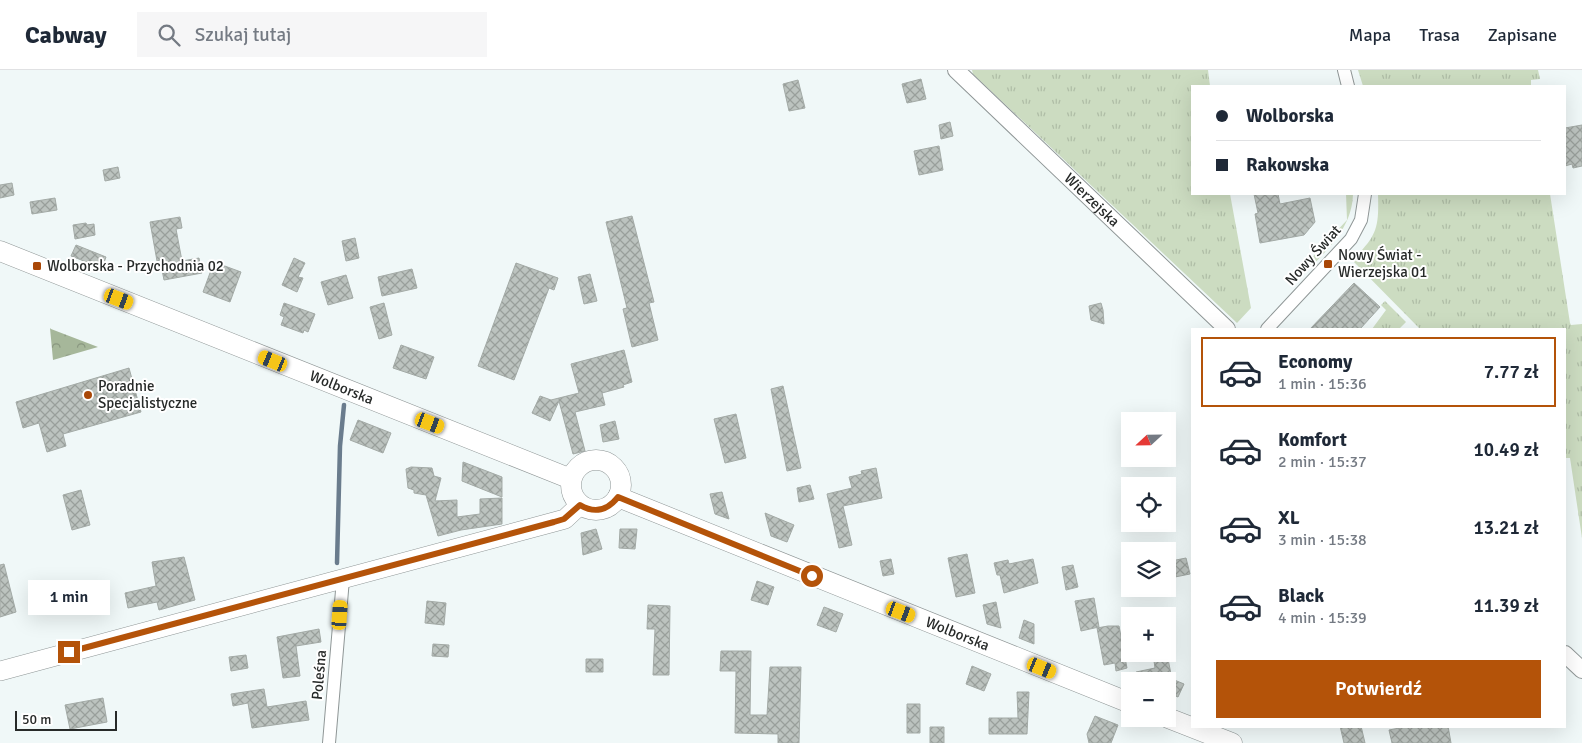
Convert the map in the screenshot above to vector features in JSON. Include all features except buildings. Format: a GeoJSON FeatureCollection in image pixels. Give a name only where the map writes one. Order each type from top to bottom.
{"type":"FeatureCollection","features":[{"type":"Feature","properties":{"kind":"main road","name":"Wolborska"},"geometry":{"type":"LineString","coordinates":[[0,251],[571,479]]}},
{"type":"Feature","properties":{"kind":"main road"},"geometry":{"type":"LineString","coordinates":[[591,460],[605,462],[616,471],[619,477],[621,483],[618,497],[608,507],[601,510],[587,509],[580,505],[571,491],[571,479],[578,467],[584,463],[591,460]]}},
{"type":"Feature","properties":{"kind":"main road","name":"Wolborska"},"geometry":{"type":"LineString","coordinates":[[618,497],[1121,699]]}},
{"type":"Feature","properties":{"kind":"main road"},"geometry":{"type":"LineString","coordinates":[[0,671],[564,519],[580,505]]}},
{"type":"Feature","properties":{"kind":"main road"},"geometry":{"type":"LineString","coordinates":[[1176,721],[1191,727]]}},
{"type":"Feature","properties":{"kind":"main road"},"geometry":{"type":"LineString","coordinates":[[1194,728],[1232,743]]}},
{"type":"Feature","properties":{"kind":"street","name":"Wierzejska"},"geometry":{"type":"LineString","coordinates":[[956,70],[1226,328]]}},
{"type":"Feature","properties":{"kind":"street"},"geometry":{"type":"LineString","coordinates":[[1344,70],[1348,85]]}},
{"type":"Feature","properties":{"kind":"street","name":"Nowy Świat"},"geometry":{"type":"LineString","coordinates":[[1268,328],[1351,239],[1361,220],[1365,195]]}},
{"type":"Feature","properties":{"kind":"street","name":"Poleśna"},"geometry":{"type":"LineString","coordinates":[[330,743],[343,579]]}},
{"type":"Feature","properties":{"kind":"street"},"geometry":{"type":"LineString","coordinates":[[1566,655],[1582,670]]}},
{"type":"Feature","properties":{"kind":"green space"},"geometry":{"type":"Polygon","coordinates":[[[972,70],[1208,70],[1210,85],[1191,85],[1191,195],[1230,195],[1251,308],[1237,323],[973,74],[972,70]]]}},
{"type":"Feature","properties":{"kind":"green space"},"geometry":{"type":"Polygon","coordinates":[[[1358,70],[1538,70],[1540,79],[1531,80],[1531,85],[1363,85],[1358,70]]]}},
{"type":"Feature","properties":{"kind":"green space"},"geometry":{"type":"Polygon","coordinates":[[[1346,195],[1353,195],[1347,220],[1346,195]]]}},
{"type":"Feature","properties":{"kind":"green space"},"geometry":{"type":"Polygon","coordinates":[[[1378,195],[1550,195],[1570,323],[1571,325],[1582,324],[1582,538],[1570,458],[1566,458],[1566,328],[1419,328],[1352,260],[1371,238],[1375,231],[1378,215],[1378,195]]]}},
{"type":"Feature","properties":{"kind":"green space"},"geometry":{"type":"Polygon","coordinates":[[[1347,220],[1333,243],[1310,268],[1304,266],[1347,220]]]}},
{"type":"Feature","properties":{"kind":"green space"},"geometry":{"type":"Polygon","coordinates":[[[1385,301],[1406,322],[1400,328],[1373,328],[1386,310],[1381,305],[1385,301]]]}},
{"type":"Feature","properties":{"kind":"green space"},"geometry":{"type":"Polygon","coordinates":[[[51,329],[98,347],[53,360],[51,329]]]}},
{"type":"Feature","properties":{"kind":"waterway"},"geometry":{"type":"LineString","coordinates":[[337,563],[340,446],[344,405]]}},
{"type":"Feature","properties":{"kind":"place","name":"Nowy Świat - Wierzejska 01"},"geometry":{"type":"Point","coordinates":[1328,264]}},
{"type":"Feature","properties":{"kind":"place","name":"Wolborska - Przychodnia 02"},"geometry":{"type":"Point","coordinates":[37,266]}},
{"type":"Feature","properties":{"kind":"place","name":"Poradnie Specjalistyczne"},"geometry":{"type":"Point","coordinates":[88,395]}},
{"type":"Feature","properties":{"kind":"route"},"geometry":{"type":"LineString","coordinates":[[69,652],[554,522],[564,519],[580,505],[587,509],[601,510],[614,503],[618,497],[812,576]]}}]}
